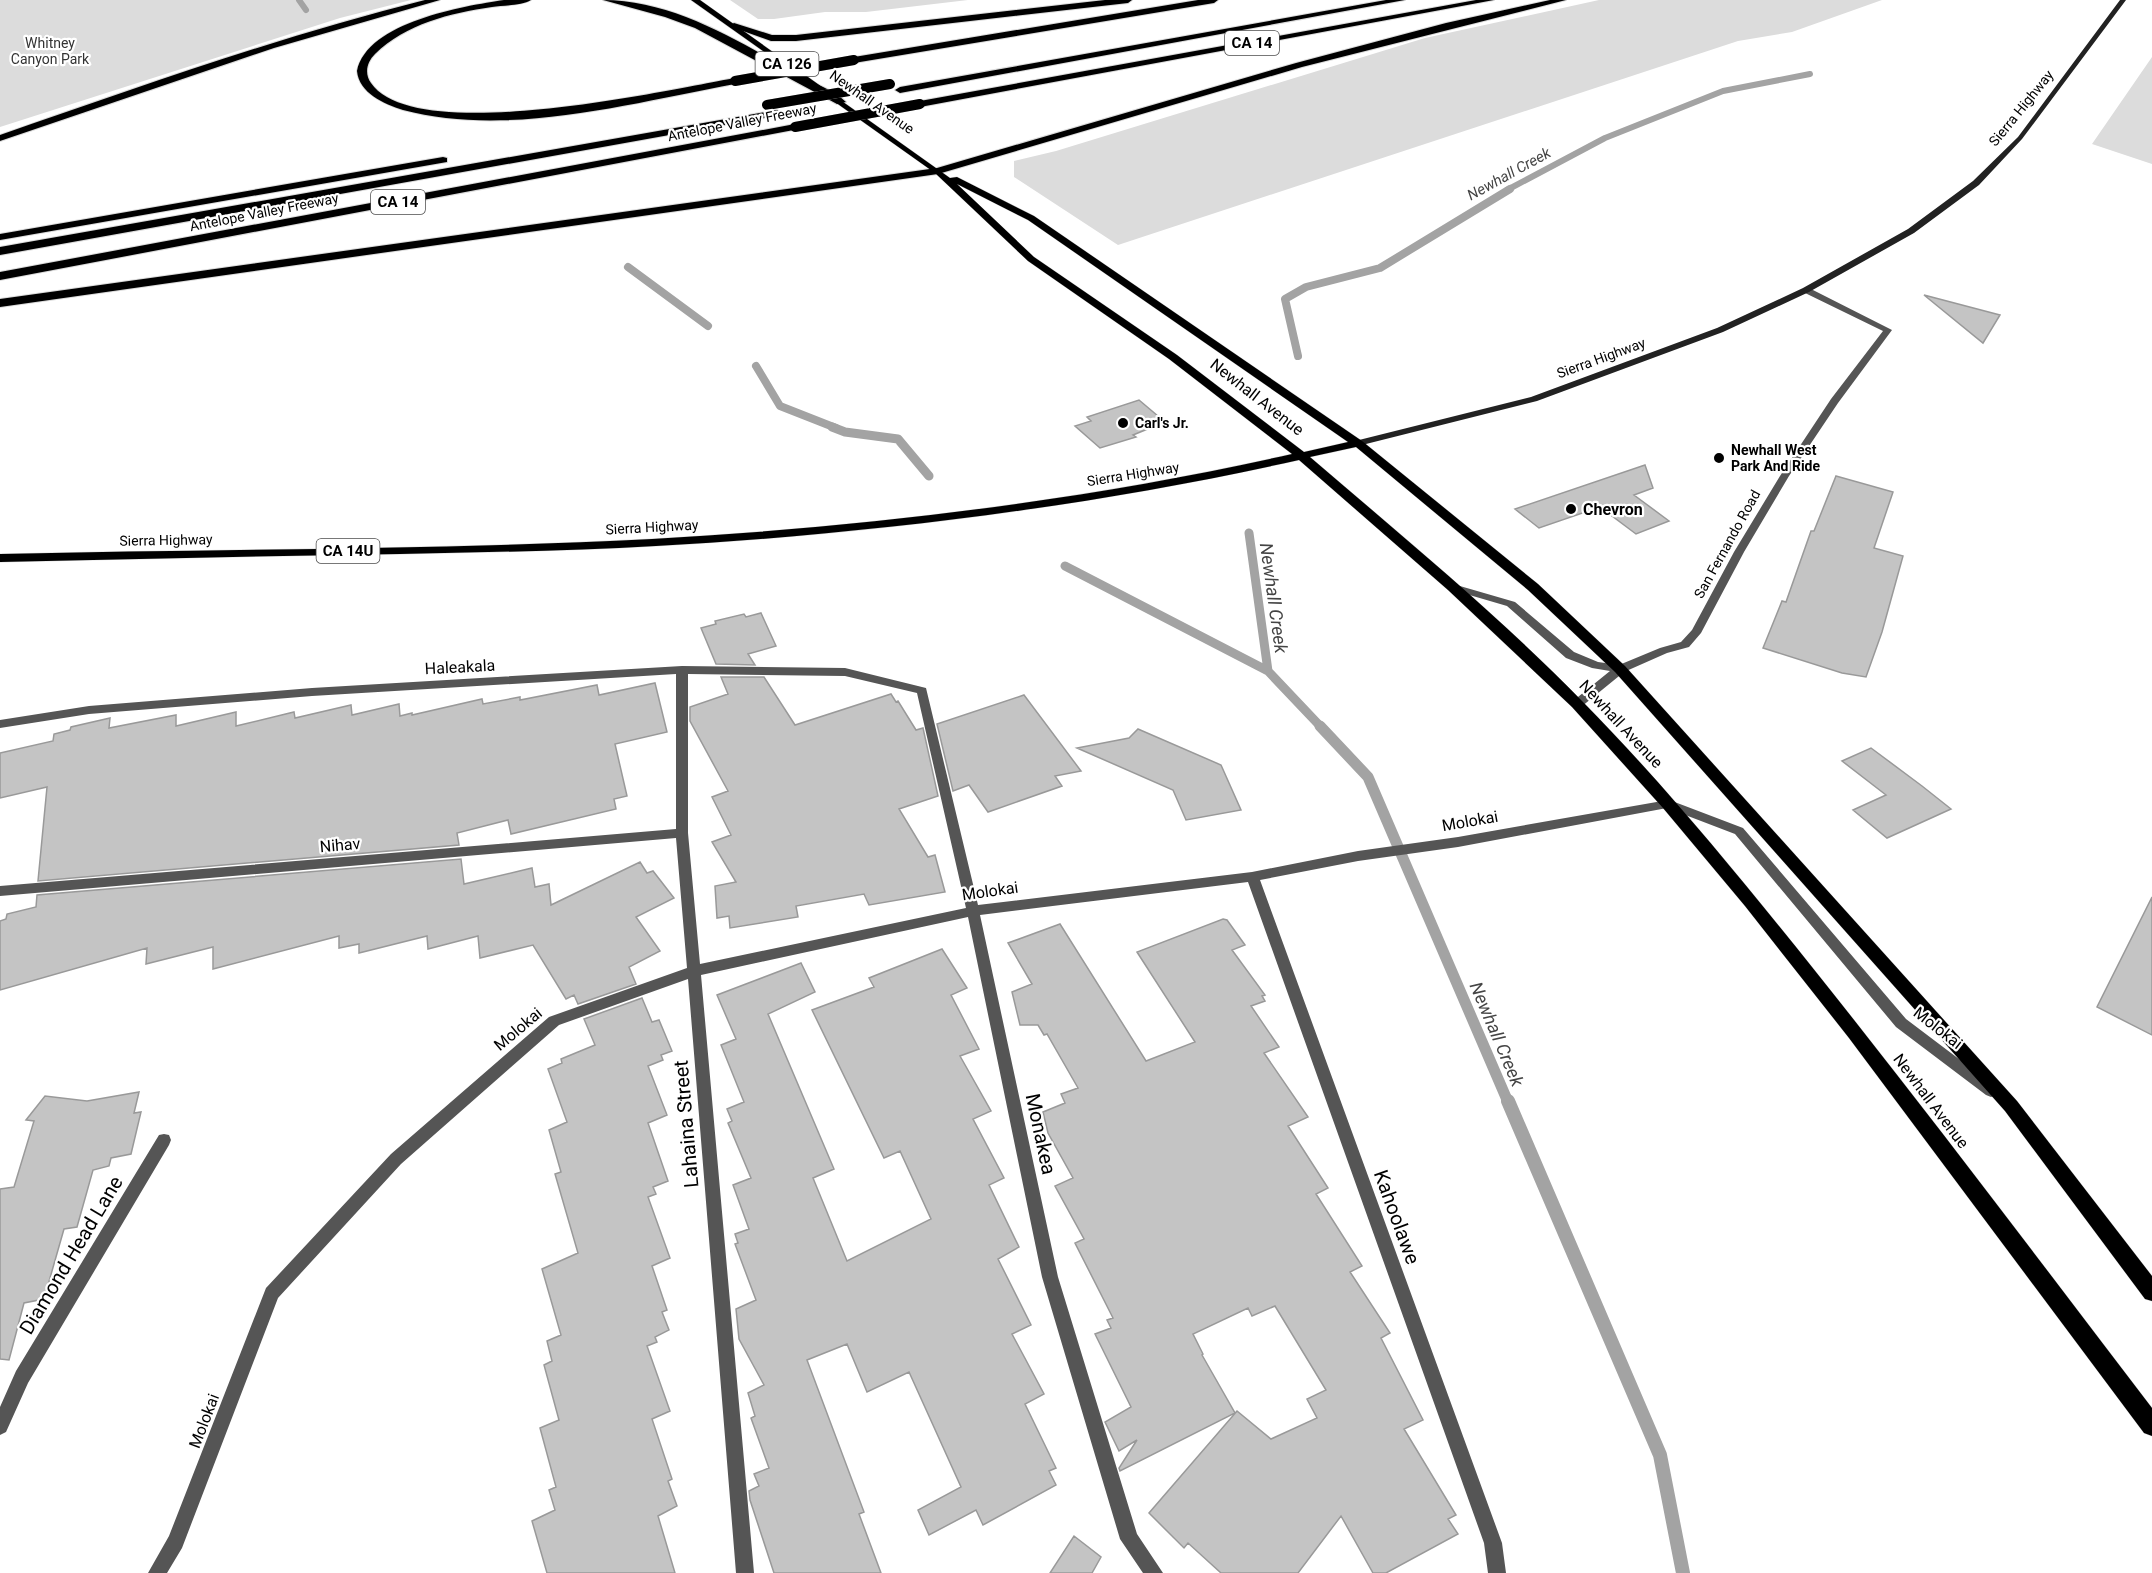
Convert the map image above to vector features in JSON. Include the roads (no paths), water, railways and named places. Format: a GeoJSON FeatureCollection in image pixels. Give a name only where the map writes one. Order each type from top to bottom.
{"type":"FeatureCollection","features":[{"type":"Feature","properties":{"kind":"highway"},"geometry":{"type":"LineString","coordinates":[[0,138],[303,36],[436,0]]}},
{"type":"Feature","properties":{"kind":"highway"},"geometry":{"type":"LineString","coordinates":[[527,0],[450,13],[407,29],[375,48],[361,70],[363,80],[383,99],[400,106],[423,111],[478,117],[542,113],[1214,0]]}},
{"type":"Feature","properties":{"kind":"highway"},"geometry":{"type":"LineString","coordinates":[[608,0],[651,8],[690,23],[841,102]]}},
{"type":"Feature","properties":{"kind":"highway"},"geometry":{"type":"LineString","coordinates":[[734,26],[771,38],[796,38],[1128,0]]}},
{"type":"Feature","properties":{"kind":"highway"},"geometry":{"type":"LineString","coordinates":[[0,251],[1401,0]]}},
{"type":"Feature","properties":{"kind":"highway"},"geometry":{"type":"LineString","coordinates":[[0,266],[791,124],[910,97],[1438,0]]}},
{"type":"Feature","properties":{"kind":"highway","name":"Antelope Valley Freeway"},"geometry":{"type":"LineString","coordinates":[[0,276],[791,124],[920,104],[1490,0]]}},
{"type":"Feature","properties":{"kind":"highway"},"geometry":{"type":"LineString","coordinates":[[0,303],[938,171],[1299,65],[1446,26],[1562,0]]}},
{"type":"Feature","properties":{"kind":"highway","name":"Antelope Valley Freeway"},"geometry":{"type":"LineString","coordinates":[[534,144],[890,84],[1320,4]]}},
{"type":"Feature","properties":{"kind":"highway","name":"Antelope Valley Freeway"},"geometry":{"type":"LineString","coordinates":[[0,237],[452,158]]}},
{"type":"Feature","properties":{"kind":"main road","name":"Newhall Avenue"},"geometry":{"type":"LineString","coordinates":[[695,0],[938,171],[1031,259],[1173,357],[1302,456],[1453,587],[1577,704],[1668,804],[1751,902],[1855,1033],[2152,1425]]}},
{"type":"Feature","properties":{"kind":"main road","name":"Sierra Highway"},"geometry":{"type":"LineString","coordinates":[[0,558],[589,546],[695,540],[938,517],[1064,500],[1231,472],[1534,399],[1720,330],[1806,290],[1911,231],[1976,183],[2020,138],[2123,0]]}},
{"type":"Feature","properties":{"kind":"main road","name":"Newhall Avenue"},"geometry":{"type":"LineString","coordinates":[[938,171],[1031,218],[1358,443],[1500,558],[1620,669],[2011,1106],[2152,1292]]}},
{"type":"Feature","properties":{"kind":"street","name":"San Fernando Road"},"geometry":{"type":"LineString","coordinates":[[1577,704],[1620,669],[1664,650],[1686,645],[1696,631],[1763,508],[1865,359],[1888,330],[1806,290]]}},
{"type":"Feature","properties":{"kind":"street"},"geometry":{"type":"LineString","coordinates":[[1453,587],[1511,604],[1570,654],[1596,665],[1620,669]]}},
{"type":"Feature","properties":{"kind":"street","name":"Haleakala"},"geometry":{"type":"LineString","coordinates":[[0,724],[89,710],[312,692],[682,670],[845,672],[922,691]]}},
{"type":"Feature","properties":{"kind":"street","name":"Lahaina Street"},"geometry":{"type":"LineString","coordinates":[[682,670],[682,833],[745,1573]]}},
{"type":"Feature","properties":{"kind":"street","name":"Monakea"},"geometry":{"type":"LineString","coordinates":[[922,691],[973,911],[1050,1277],[1129,1539],[1154,1573]]}},
{"type":"Feature","properties":{"kind":"street","name":"Molokai"},"geometry":{"type":"LineString","coordinates":[[158,1573],[176,1542],[272,1293],[396,1159],[554,1021],[694,971],[973,911],[1252,877],[1358,856],[1458,842],[1668,804],[1739,831],[1901,1023],[2011,1106]]}},
{"type":"Feature","properties":{"kind":"street","name":"Nihav"},"geometry":{"type":"LineString","coordinates":[[0,891],[682,833]]}},
{"type":"Feature","properties":{"kind":"street","name":"Kahoolawe"},"geometry":{"type":"LineString","coordinates":[[1252,877],[1493,1543],[1497,1573]]}},
{"type":"Feature","properties":{"kind":"street","name":"Diamond Head Lane"},"geometry":{"type":"LineString","coordinates":[[0,1426],[22,1377],[164,1140]]}},
{"type":"Feature","properties":{"kind":"waterway"},"geometry":{"type":"LineString","coordinates":[[299,0],[306,10]]}},
{"type":"Feature","properties":{"kind":"waterway","name":"Newhall Creek"},"geometry":{"type":"LineString","coordinates":[[1507,190],[1605,138],[1723,91],[1810,74]]}},
{"type":"Feature","properties":{"kind":"waterway","name":"Newhall Creek"},"geometry":{"type":"LineString","coordinates":[[1298,356],[1285,299],[1306,287],[1380,268],[1510,189]]}},
{"type":"Feature","properties":{"kind":"waterway"},"geometry":{"type":"LineString","coordinates":[[628,267],[708,326]]}},
{"type":"Feature","properties":{"kind":"waterway"},"geometry":{"type":"LineString","coordinates":[[756,366],[780,406],[836,428]]}},
{"type":"Feature","properties":{"kind":"waterway"},"geometry":{"type":"LineString","coordinates":[[832,427],[845,432],[898,439],[929,476]]}},
{"type":"Feature","properties":{"kind":"waterway","name":"Newhall Creek"},"geometry":{"type":"LineString","coordinates":[[1249,533],[1268,671]]}},
{"type":"Feature","properties":{"kind":"waterway"},"geometry":{"type":"LineString","coordinates":[[1065,566],[1268,671]]}},
{"type":"Feature","properties":{"kind":"waterway","name":"Newhall Creek"},"geometry":{"type":"LineString","coordinates":[[1268,671],[1321,727]]}},
{"type":"Feature","properties":{"kind":"waterway","name":"Newhall Creek"},"geometry":{"type":"LineString","coordinates":[[1320,726],[1368,777],[1508,1102]]}},
{"type":"Feature","properties":{"kind":"waterway","name":"Newhall Creek"},"geometry":{"type":"LineString","coordinates":[[1508,1101],[1660,1455],[1683,1573]]}},
{"type":"Feature","properties":{"kind":"place","name":"Carl's Jr."},"geometry":{"type":"Point","coordinates":[1123,423]}},
{"type":"Feature","properties":{"kind":"place","name":"Newhall West Park And Ride"},"geometry":{"type":"Point","coordinates":[1719,458]}},
{"type":"Feature","properties":{"kind":"place","name":"Chevron"},"geometry":{"type":"Point","coordinates":[1571,509]}},
{"type":"Feature","properties":{"kind":"park label","name":"Whitney Canyon Park"},"geometry":{"type":"Point","coordinates":[50,52]}}]}
